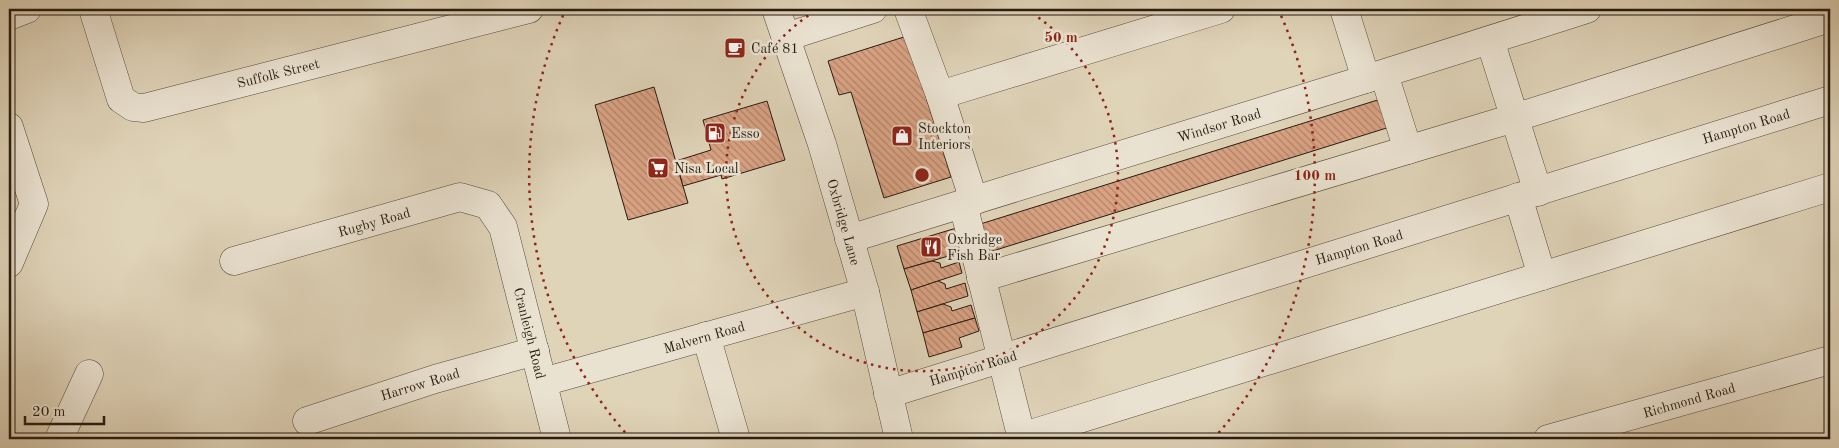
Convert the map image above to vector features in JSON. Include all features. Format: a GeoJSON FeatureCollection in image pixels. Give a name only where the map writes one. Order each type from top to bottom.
{"type":"FeatureCollection","features":[{"type":"Feature","properties":{"kind":"street","name":"Suffolk Street"},"geometry":{"type":"LineString","coordinates":[[93,9],[121,99],[133,106],[144,108],[529,9]]}},
{"type":"Feature","properties":{"kind":"street","name":"Oxbridge Lane"},"geometry":{"type":"LineString","coordinates":[[776,9],[822,144],[865,292],[899,439]]}},
{"type":"Feature","properties":{"kind":"street"},"geometry":{"type":"LineString","coordinates":[[786,37],[873,9]]}},
{"type":"Feature","properties":{"kind":"street"},"geometry":{"type":"LineString","coordinates":[[908,9],[940,95],[968,202],[981,278],[1021,438],[1830,187]]}},
{"type":"Feature","properties":{"kind":"street"},"geometry":{"type":"LineString","coordinates":[[940,95],[1221,9]]}},
{"type":"Feature","properties":{"kind":"street"},"geometry":{"type":"LineString","coordinates":[[1344,9],[1408,150]]}},
{"type":"Feature","properties":{"kind":"street","name":"Windsor Road"},"geometry":{"type":"LineString","coordinates":[[849,239],[1490,40],[1578,10]]}},
{"type":"Feature","properties":{"kind":"street"},"geometry":{"type":"LineString","coordinates":[[981,278],[1514,118],[1830,18]]}},
{"type":"Feature","properties":{"kind":"street"},"geometry":{"type":"LineString","coordinates":[[1490,40],[1514,118],[1542,276]]}},
{"type":"Feature","properties":{"kind":"street","name":"Hampton Road"},"geometry":{"type":"LineString","coordinates":[[888,394],[1830,100]]}},
{"type":"Feature","properties":{"kind":"street"},"geometry":{"type":"LineString","coordinates":[[9,127],[13,155],[34,204],[9,263]]}},
{"type":"Feature","properties":{"kind":"street","name":"Rugby Road"},"geometry":{"type":"LineString","coordinates":[[234,261],[460,197],[488,205],[503,227]]}},
{"type":"Feature","properties":{"kind":"street","name":"Cranleigh Road"},"geometry":{"type":"LineString","coordinates":[[503,227],[558,439]]}},
{"type":"Feature","properties":{"kind":"street","name":"Malvern Road"},"geometry":{"type":"LineString","coordinates":[[543,382],[865,292]]}},
{"type":"Feature","properties":{"kind":"street"},"geometry":{"type":"LineString","coordinates":[[706,336],[736,439]]}},
{"type":"Feature","properties":{"kind":"street","name":"Harrow Road"},"geometry":{"type":"LineString","coordinates":[[307,421],[435,379],[535,351]]}},
{"type":"Feature","properties":{"kind":"street","name":"Richmond Road"},"geometry":{"type":"LineString","coordinates":[[1548,439],[1830,360]]}},
{"type":"Feature","properties":{"kind":"street"},"geometry":{"type":"LineString","coordinates":[[59,439],[89,374]]}},
{"type":"Feature","properties":{"kind":"building","name":"Stockton Interiors"},"geometry":{"type":"Polygon","coordinates":[[[907,36],[951,177],[884,198],[851,92],[839,95],[828,61],[907,36]]]}},
{"type":"Feature","properties":{"kind":"building"},"geometry":{"type":"Polygon","coordinates":[[[654,87],[688,203],[628,220],[595,105],[654,87]]]}},
{"type":"Feature","properties":{"kind":"building"},"geometry":{"type":"Polygon","coordinates":[[[1384,98],[1393,126],[983,254],[974,226],[1384,98]]]}},
{"type":"Feature","properties":{"kind":"building"},"geometry":{"type":"Polygon","coordinates":[[[767,101],[785,160],[722,179],[721,175],[683,186],[676,161],[711,150],[703,120],[767,101]]]}},
{"type":"Feature","properties":{"kind":"building"},"geometry":{"type":"Polygon","coordinates":[[[963,226],[969,250],[904,269],[897,246],[963,226]]]}},
{"type":"Feature","properties":{"kind":"building"},"geometry":{"type":"Polygon","coordinates":[[[932,261],[940,263],[941,268],[959,262],[962,273],[911,290],[904,269],[932,261]]]}},
{"type":"Feature","properties":{"kind":"building"},"geometry":{"type":"Polygon","coordinates":[[[938,281],[945,284],[946,289],[965,283],[968,296],[917,312],[911,290],[938,281]]]}},
{"type":"Feature","properties":{"kind":"building"},"geometry":{"type":"Polygon","coordinates":[[[943,304],[951,307],[952,311],[971,305],[975,318],[923,333],[917,312],[943,304]]]}},
{"type":"Feature","properties":{"kind":"building"},"geometry":{"type":"Polygon","coordinates":[[[975,318],[979,331],[959,338],[962,347],[929,357],[923,333],[975,318]]]}},
{"type":"Feature","properties":{"kind":"place","name":"Café 81"},"geometry":{"type":"Point","coordinates":[735,48]}},
{"type":"Feature","properties":{"kind":"place","name":"Esso"},"geometry":{"type":"Point","coordinates":[715,133]}},
{"type":"Feature","properties":{"kind":"place","name":"Stockton Interiors"},"geometry":{"type":"Point","coordinates":[902,136]}},
{"type":"Feature","properties":{"kind":"place","name":"Nisa Local"},"geometry":{"type":"Point","coordinates":[658,168]}},
{"type":"Feature","properties":{"kind":"place","name":"Oxbridge Fish Bar"},"geometry":{"type":"Point","coordinates":[931,247]}}]}
